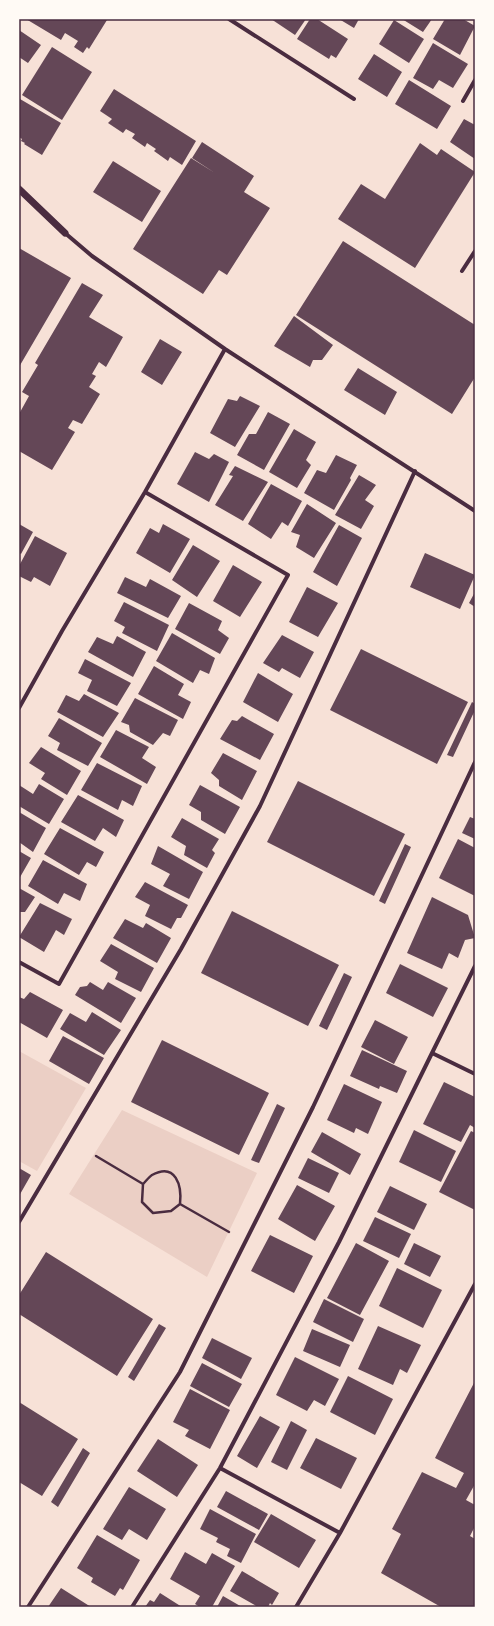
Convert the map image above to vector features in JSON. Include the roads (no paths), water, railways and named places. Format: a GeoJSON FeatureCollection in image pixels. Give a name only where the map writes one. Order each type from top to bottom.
{"type":"FeatureCollection","features":[{"type":"Feature","properties":{"kind":"street"},"geometry":{"type":"LineString","coordinates":[[229,19],[354,99]]}},
{"type":"Feature","properties":{"kind":"street"},"geometry":{"type":"LineString","coordinates":[[463,101],[475,80]]}},
{"type":"Feature","properties":{"kind":"street"},"geometry":{"type":"LineString","coordinates":[[19,189],[65,233],[92,256],[225,349],[475,511]]}},
{"type":"Feature","properties":{"kind":"street"},"geometry":{"type":"LineString","coordinates":[[462,271],[475,251]]}},
{"type":"Feature","properties":{"kind":"street"},"geometry":{"type":"LineString","coordinates":[[19,708],[62,631],[145,492],[225,349]]}},
{"type":"Feature","properties":{"kind":"street"},"geometry":{"type":"LineString","coordinates":[[19,1222],[181,948],[260,806],[414,471]]}},
{"type":"Feature","properties":{"kind":"street"},"geometry":{"type":"LineString","coordinates":[[19,962],[59,984],[288,575],[145,492]]}},
{"type":"Feature","properties":{"kind":"street"},"geometry":{"type":"LineString","coordinates":[[28,1607],[180,1372],[313,1107],[475,762]]}},
{"type":"Feature","properties":{"kind":"street"},"geometry":{"type":"LineString","coordinates":[[132,1607],[220,1468],[339,1242],[475,966]]}},
{"type":"Feature","properties":{"kind":"street"},"geometry":{"type":"LineString","coordinates":[[432,1053],[475,1074]]}},
{"type":"Feature","properties":{"kind":"street"},"geometry":{"type":"LineString","coordinates":[[296,1607],[340,1533],[475,1284]]}},
{"type":"Feature","properties":{"kind":"street"},"geometry":{"type":"LineString","coordinates":[[220,1468],[340,1533]]}}]}
